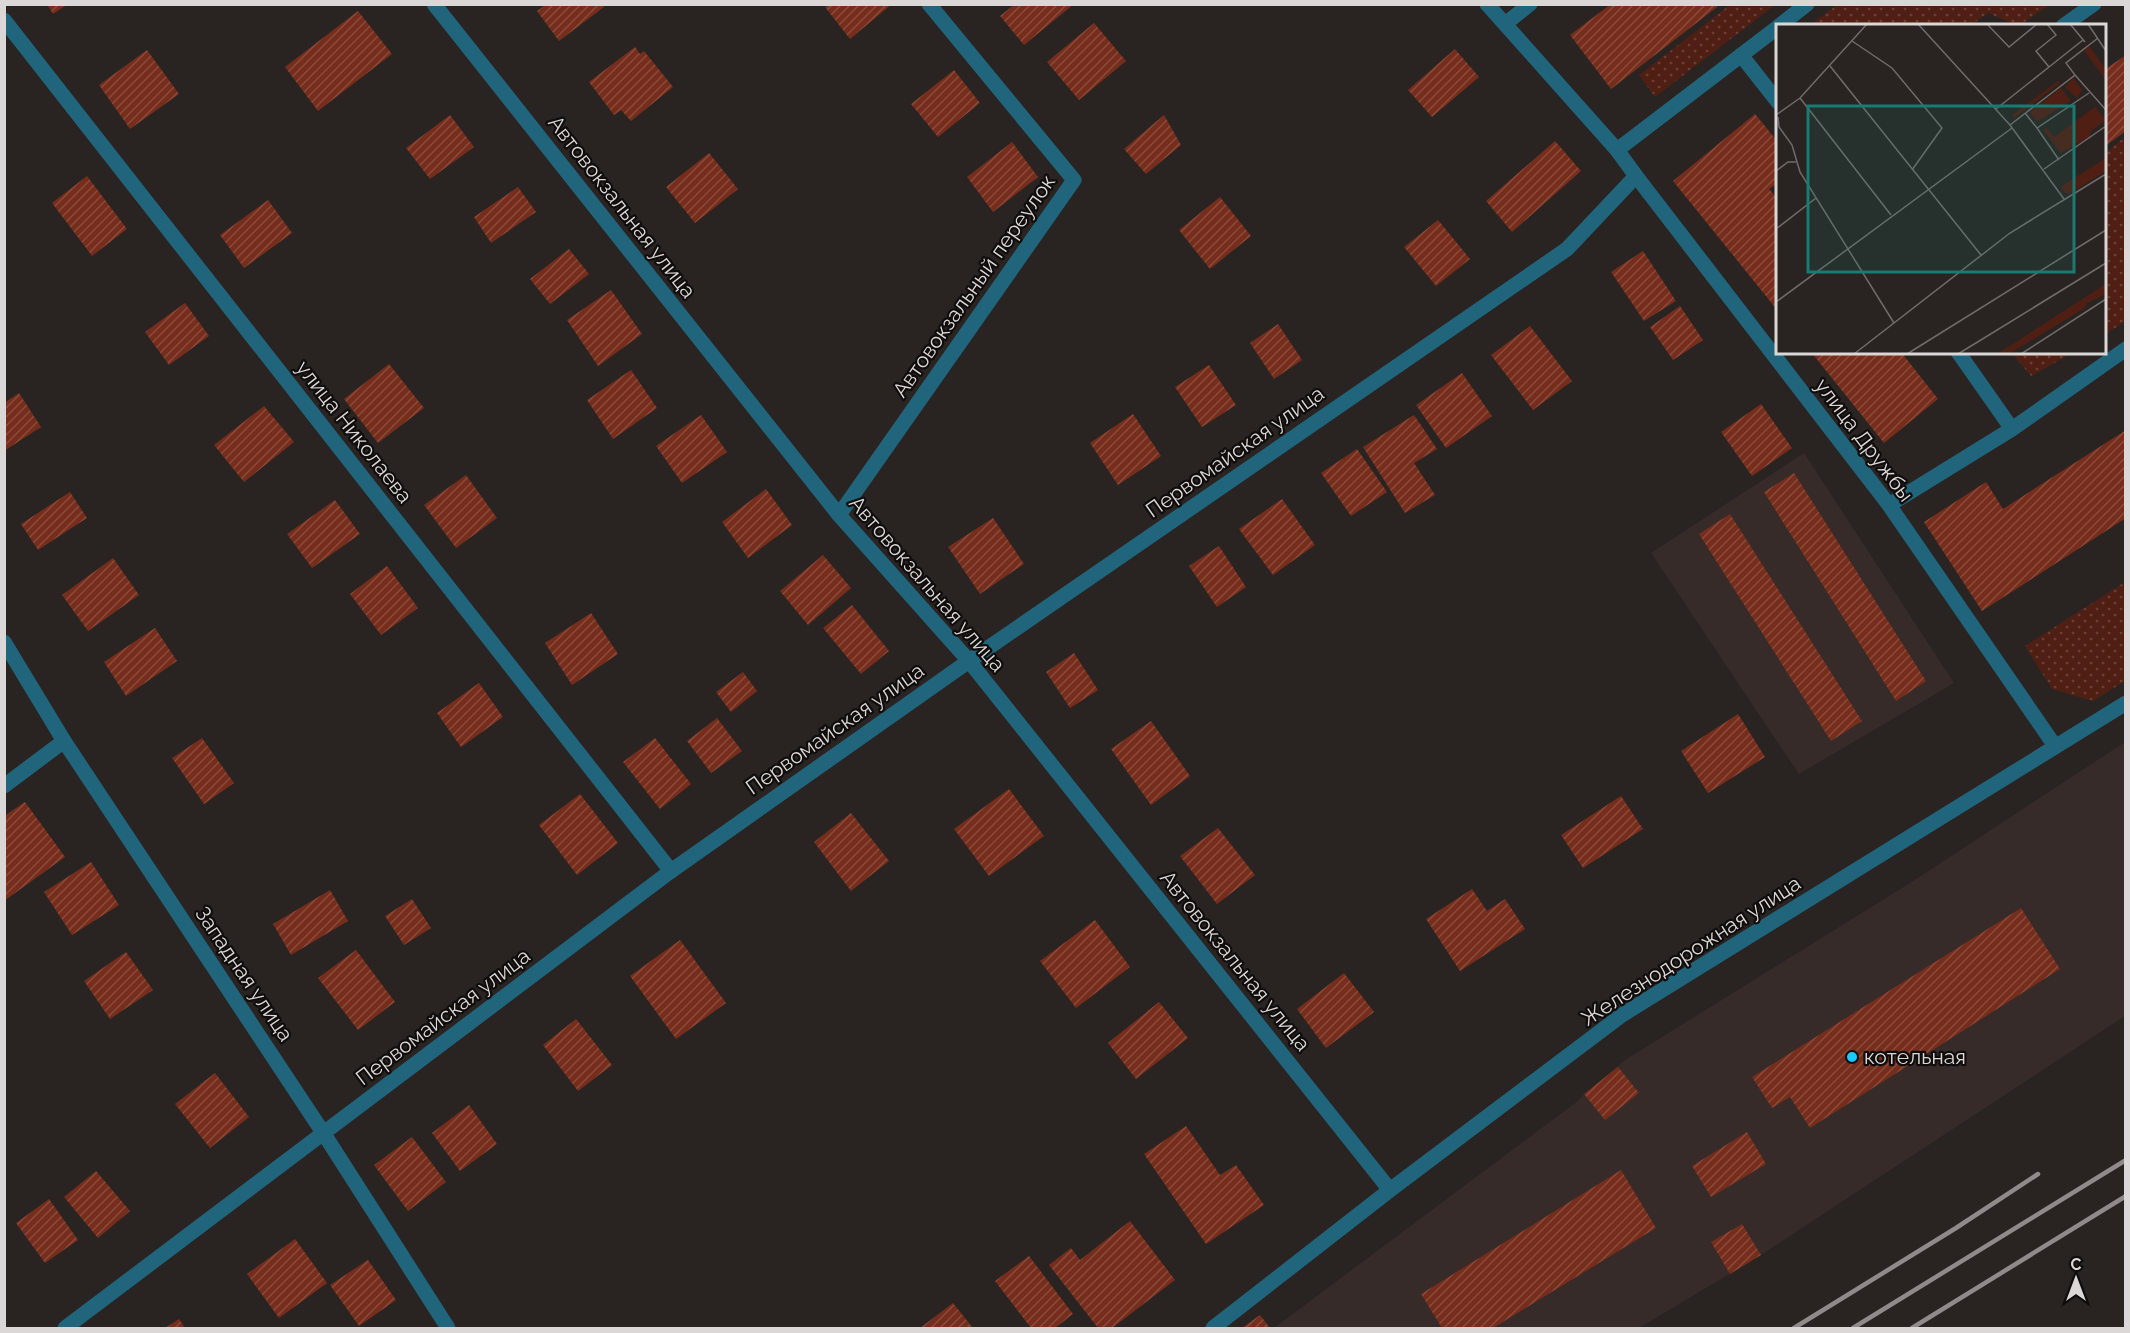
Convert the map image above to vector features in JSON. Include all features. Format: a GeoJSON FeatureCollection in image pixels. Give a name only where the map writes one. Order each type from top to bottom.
{"type":"FeatureCollection","features":[{"type":"Feature","properties":{"kind":"street","name":"Автовокзальная улица"},"geometry":{"type":"LineString","coordinates":[[434,4],[839,515],[969,660],[1390,1190]]}},
{"type":"Feature","properties":{"kind":"street","name":"Автовокзальный переулок"},"geometry":{"type":"LineString","coordinates":[[839,515],[1074,180],[929,4]]}},
{"type":"Feature","properties":{"kind":"street","name":"улица Дружбы"},"geometry":{"type":"LineString","coordinates":[[1487,4],[1617,150],[1889,505],[2055,746]]}},
{"type":"Feature","properties":{"kind":"street"},"geometry":{"type":"LineString","coordinates":[[1505,24],[1530,4]]}},
{"type":"Feature","properties":{"kind":"street"},"geometry":{"type":"LineString","coordinates":[[1781,24],[1807,4]]}},
{"type":"Feature","properties":{"kind":"street"},"geometry":{"type":"LineString","coordinates":[[2066,24],[2094,4]]}},
{"type":"Feature","properties":{"kind":"street","name":"улица Николаева"},"geometry":{"type":"LineString","coordinates":[[4,20],[671,871]]}},
{"type":"Feature","properties":{"kind":"street"},"geometry":{"type":"LineString","coordinates":[[1617,150],[1776,28]]}},
{"type":"Feature","properties":{"kind":"street"},"geometry":{"type":"LineString","coordinates":[[1741,55],[1776,99]]}},
{"type":"Feature","properties":{"kind":"street","name":"Первомайская улица"},"geometry":{"type":"LineString","coordinates":[[65,1329],[671,871],[969,660],[1567,249],[1636,176]]}},
{"type":"Feature","properties":{"kind":"street"},"geometry":{"type":"LineString","coordinates":[[1889,505],[2012,429],[2126,349]]}},
{"type":"Feature","properties":{"kind":"street"},"geometry":{"type":"LineString","coordinates":[[1959,354],[2012,429]]}},
{"type":"Feature","properties":{"kind":"street","name":"Западная улица"},"geometry":{"type":"LineString","coordinates":[[4,642],[64,741],[324,1134],[448,1329]]}},
{"type":"Feature","properties":{"kind":"street","name":"Железнодорожная улица"},"geometry":{"type":"LineString","coordinates":[[1213,1329],[1390,1190],[1622,1015],[2126,703]]}},
{"type":"Feature","properties":{"kind":"street"},"geometry":{"type":"LineString","coordinates":[[4,786],[64,741]]}},
{"type":"Feature","properties":{"kind":"shaded area"},"geometry":{"type":"Polygon","coordinates":[[[1731,4],[1775,5],[1655,97],[1639,75],[1731,4]]]}},
{"type":"Feature","properties":{"kind":"shaded area"},"geometry":{"type":"Polygon","coordinates":[[[1837,4],[2049,5],[2021,24],[2014,24],[1988,13],[1972,24],[1811,24],[1837,4]]]}},
{"type":"Feature","properties":{"kind":"shaded area"},"geometry":{"type":"Polygon","coordinates":[[[2125,137],[2125,322],[2106,333],[2106,152],[2125,137]]]}},
{"type":"Feature","properties":{"kind":"shaded area"},"geometry":{"type":"Polygon","coordinates":[[[2013,354],[2070,354],[2031,376],[2013,354]]]}},
{"type":"Feature","properties":{"kind":"shaded area"},"geometry":{"type":"Polygon","coordinates":[[[1804,453],[1954,683],[1799,774],[1651,553],[1804,453]]]}},
{"type":"Feature","properties":{"kind":"shaded area"},"geometry":{"type":"Polygon","coordinates":[[[2125,582],[2125,681],[2093,701],[2052,689],[2025,646],[2125,582]]]}},
{"type":"Feature","properties":{"kind":"shaded area"},"geometry":{"type":"Polygon","coordinates":[[[2125,742],[2125,1016],[1761,1255],[1639,1328],[1274,1328],[1578,1101],[1625,1060],[1910,883],[2125,742]]]}},
{"type":"Feature","properties":{"kind":"building"},"geometry":{"type":"Polygon","coordinates":[[[47,4],[68,4],[53,14],[47,4]]]}},
{"type":"Feature","properties":{"kind":"building"},"geometry":{"type":"Polygon","coordinates":[[[547,4],[602,4],[604,7],[559,41],[537,11],[547,4]]]}},
{"type":"Feature","properties":{"kind":"building"},"geometry":{"type":"Polygon","coordinates":[[[829,4],[892,4],[850,39],[825,7],[829,4]]]}},
{"type":"Feature","properties":{"kind":"building"},"geometry":{"type":"Polygon","coordinates":[[[1015,4],[1074,4],[1024,45],[1000,16],[1015,4]]]}},
{"type":"Feature","properties":{"kind":"building"},"geometry":{"type":"Polygon","coordinates":[[[1611,4],[1721,4],[1611,89],[1570,35],[1611,4]]]}},
{"type":"Feature","properties":{"kind":"building"},"geometry":{"type":"Polygon","coordinates":[[[358,11],[392,54],[318,111],[285,67],[358,11]]]}},
{"type":"Feature","properties":{"kind":"building"},"geometry":{"type":"Polygon","coordinates":[[[1094,23],[1126,61],[1079,100],[1047,62],[1094,23]]]}},
{"type":"Feature","properties":{"kind":"building"},"geometry":{"type":"Polygon","coordinates":[[[635,47],[640,54],[644,51],[673,87],[631,121],[621,110],[614,115],[589,82],[635,47]]]}},
{"type":"Feature","properties":{"kind":"building"},"geometry":{"type":"Polygon","coordinates":[[[1455,49],[1479,77],[1432,117],[1408,90],[1455,49]]]}},
{"type":"Feature","properties":{"kind":"building"},"geometry":{"type":"Polygon","coordinates":[[[147,50],[179,94],[130,129],[99,85],[147,50]]]}},
{"type":"Feature","properties":{"kind":"building"},"geometry":{"type":"Polygon","coordinates":[[[2126,55],[2126,131],[2106,146],[2106,69],[2126,55]]]}},
{"type":"Feature","properties":{"kind":"building"},"geometry":{"type":"Polygon","coordinates":[[[954,70],[980,103],[938,137],[911,104],[954,70]]]}},
{"type":"Feature","properties":{"kind":"building"},"geometry":{"type":"Polygon","coordinates":[[[1755,114],[1776,140],[1776,184],[1769,189],[1776,197],[1776,309],[1673,181],[1755,114]]]}},
{"type":"Feature","properties":{"kind":"building"},"geometry":{"type":"Polygon","coordinates":[[[450,115],[474,147],[430,179],[406,148],[450,115]]]}},
{"type":"Feature","properties":{"kind":"building"},"geometry":{"type":"Polygon","coordinates":[[[1164,115],[1181,145],[1146,174],[1124,149],[1164,115]]]}},
{"type":"Feature","properties":{"kind":"building"},"geometry":{"type":"Polygon","coordinates":[[[1555,141],[1581,171],[1512,232],[1486,201],[1555,141]]]}},
{"type":"Feature","properties":{"kind":"building"},"geometry":{"type":"Polygon","coordinates":[[[1012,142],[1038,177],[993,212],[967,177],[1012,142]]]}},
{"type":"Feature","properties":{"kind":"building"},"geometry":{"type":"Polygon","coordinates":[[[709,153],[738,189],[695,223],[666,187],[709,153]]]}},
{"type":"Feature","properties":{"kind":"building"},"geometry":{"type":"Polygon","coordinates":[[[87,176],[127,229],[92,256],[52,203],[87,176]]]}},
{"type":"Feature","properties":{"kind":"building"},"geometry":{"type":"Polygon","coordinates":[[[518,187],[536,212],[491,243],[474,217],[518,187]]]}},
{"type":"Feature","properties":{"kind":"building"},"geometry":{"type":"Polygon","coordinates":[[[1220,197],[1251,236],[1210,269],[1179,230],[1220,197]]]}},
{"type":"Feature","properties":{"kind":"building"},"geometry":{"type":"Polygon","coordinates":[[[268,200],[292,233],[244,268],[220,235],[268,200]]]}},
{"type":"Feature","properties":{"kind":"building"},"geometry":{"type":"Polygon","coordinates":[[[1438,220],[1470,259],[1436,286],[1404,247],[1438,220]]]}},
{"type":"Feature","properties":{"kind":"building"},"geometry":{"type":"Polygon","coordinates":[[[569,249],[589,274],[550,304],[530,279],[569,249]]]}},
{"type":"Feature","properties":{"kind":"building"},"geometry":{"type":"Polygon","coordinates":[[[1643,251],[1676,301],[1644,321],[1611,272],[1643,251]]]}},
{"type":"Feature","properties":{"kind":"building"},"geometry":{"type":"Polygon","coordinates":[[[611,290],[642,334],[598,366],[567,320],[611,290]]]}},
{"type":"Feature","properties":{"kind":"building"},"geometry":{"type":"Polygon","coordinates":[[[185,303],[209,336],[169,365],[145,332],[185,303]]]}},
{"type":"Feature","properties":{"kind":"building"},"geometry":{"type":"Polygon","coordinates":[[[1680,306],[1703,340],[1673,360],[1650,327],[1680,306]]]}},
{"type":"Feature","properties":{"kind":"building"},"geometry":{"type":"Polygon","coordinates":[[[1278,324],[1302,360],[1274,379],[1250,343],[1278,324]]]}},
{"type":"Feature","properties":{"kind":"building"},"geometry":{"type":"Polygon","coordinates":[[[1530,326],[1572,381],[1533,410],[1491,355],[1530,326]]]}},
{"type":"Feature","properties":{"kind":"building"},"geometry":{"type":"Polygon","coordinates":[[[1813,354],[1903,354],[1938,399],[1884,443],[1813,354]]]}},
{"type":"Feature","properties":{"kind":"building"},"geometry":{"type":"Polygon","coordinates":[[[389,364],[424,408],[378,443],[344,399],[389,364]]]}},
{"type":"Feature","properties":{"kind":"building"},"geometry":{"type":"Polygon","coordinates":[[[1209,365],[1236,405],[1202,427],[1175,387],[1209,365]]]}},
{"type":"Feature","properties":{"kind":"building"},"geometry":{"type":"Polygon","coordinates":[[[631,370],[657,408],[613,439],[587,400],[631,370]]]}},
{"type":"Feature","properties":{"kind":"building"},"geometry":{"type":"Polygon","coordinates":[[[1462,373],[1492,416],[1446,448],[1416,405],[1462,373]]]}},
{"type":"Feature","properties":{"kind":"building"},"geometry":{"type":"Polygon","coordinates":[[[19,393],[41,427],[4,451],[4,403],[19,393]]]}},
{"type":"Feature","properties":{"kind":"building"},"geometry":{"type":"Polygon","coordinates":[[[1761,404],[1792,448],[1752,476],[1721,432],[1761,404]]]}},
{"type":"Feature","properties":{"kind":"building"},"geometry":{"type":"Polygon","coordinates":[[[264,406],[294,442],[244,482],[214,445],[264,406]]]}},
{"type":"Feature","properties":{"kind":"building"},"geometry":{"type":"Polygon","coordinates":[[[1133,414],[1161,456],[1118,485],[1090,443],[1133,414]]]}},
{"type":"Feature","properties":{"kind":"building"},"geometry":{"type":"Polygon","coordinates":[[[701,415],[727,452],[682,483],[656,446],[701,415]]]}},
{"type":"Feature","properties":{"kind":"building"},"geometry":{"type":"Polygon","coordinates":[[[1414,415],[1437,449],[1414,463],[1435,495],[1405,513],[1363,447],[1414,415]]]}},
{"type":"Feature","properties":{"kind":"building"},"geometry":{"type":"Polygon","coordinates":[[[2126,430],[2126,518],[1982,611],[1924,522],[1986,482],[2003,509],[2126,430]]]}},
{"type":"Feature","properties":{"kind":"building"},"geometry":{"type":"Polygon","coordinates":[[[1357,449],[1387,492],[1351,516],[1321,473],[1357,449]]]}},
{"type":"Feature","properties":{"kind":"building"},"geometry":{"type":"Polygon","coordinates":[[[1794,473],[1926,681],[1896,701],[1764,492],[1794,473]]]}},
{"type":"Feature","properties":{"kind":"building"},"geometry":{"type":"Polygon","coordinates":[[[466,475],[497,518],[456,548],[424,505],[466,475]]]}},
{"type":"Feature","properties":{"kind":"building"},"geometry":{"type":"Polygon","coordinates":[[[766,489],[792,525],[748,558],[722,522],[766,489]]]}},
{"type":"Feature","properties":{"kind":"building"},"geometry":{"type":"Polygon","coordinates":[[[70,492],[87,518],[38,550],[21,524],[70,492]]]}},
{"type":"Feature","properties":{"kind":"building"},"geometry":{"type":"Polygon","coordinates":[[[1282,499],[1315,545],[1273,575],[1239,529],[1282,499]]]}},
{"type":"Feature","properties":{"kind":"building"},"geometry":{"type":"Polygon","coordinates":[[[335,500],[360,534],[312,568],[287,534],[335,500]]]}},
{"type":"Feature","properties":{"kind":"building"},"geometry":{"type":"Polygon","coordinates":[[[1730,514],[1862,721],[1831,741],[1699,534],[1730,514]]]}},
{"type":"Feature","properties":{"kind":"building"},"geometry":{"type":"Polygon","coordinates":[[[993,518],[1024,564],[980,594],[948,547],[993,518]]]}},
{"type":"Feature","properties":{"kind":"building"},"geometry":{"type":"Polygon","coordinates":[[[1219,546],[1246,587],[1217,607],[1189,566],[1219,546]]]}},
{"type":"Feature","properties":{"kind":"building"},"geometry":{"type":"Polygon","coordinates":[[[823,555],[851,588],[808,625],[780,591],[823,555]]]}},
{"type":"Feature","properties":{"kind":"building"},"geometry":{"type":"Polygon","coordinates":[[[113,558],[139,595],[88,631],[62,595],[113,558]]]}},
{"type":"Feature","properties":{"kind":"building"},"geometry":{"type":"Polygon","coordinates":[[[387,566],[418,608],[381,635],[350,594],[387,566]]]}},
{"type":"Feature","properties":{"kind":"building"},"geometry":{"type":"Polygon","coordinates":[[[852,605],[889,651],[861,674],[823,628],[852,605]]]}},
{"type":"Feature","properties":{"kind":"building"},"geometry":{"type":"Polygon","coordinates":[[[591,613],[618,654],[572,685],[545,643],[591,613]]]}},
{"type":"Feature","properties":{"kind":"building"},"geometry":{"type":"Polygon","coordinates":[[[155,628],[177,661],[126,696],[104,662],[155,628]]]}},
{"type":"Feature","properties":{"kind":"building"},"geometry":{"type":"Polygon","coordinates":[[[1074,653],[1098,690],[1070,708],[1046,672],[1074,653]]]}},
{"type":"Feature","properties":{"kind":"building"},"geometry":{"type":"Polygon","coordinates":[[[743,672],[757,691],[731,712],[716,692],[743,672]]]}},
{"type":"Feature","properties":{"kind":"building"},"geometry":{"type":"Polygon","coordinates":[[[479,683],[503,717],[461,747],[437,713],[479,683]]]}},
{"type":"Feature","properties":{"kind":"building"},"geometry":{"type":"Polygon","coordinates":[[[1738,714],[1765,757],[1708,793],[1681,751],[1738,714]]]}},
{"type":"Feature","properties":{"kind":"building"},"geometry":{"type":"Polygon","coordinates":[[[717,718],[742,751],[711,773],[687,741],[717,718]]]}},
{"type":"Feature","properties":{"kind":"building"},"geometry":{"type":"Polygon","coordinates":[[[1151,721],[1190,776],[1151,805],[1111,749],[1151,721]]]}},
{"type":"Feature","properties":{"kind":"building"},"geometry":{"type":"Polygon","coordinates":[[[202,738],[234,783],[204,804],[172,758],[202,738]]]}},
{"type":"Feature","properties":{"kind":"building"},"geometry":{"type":"Polygon","coordinates":[[[655,738],[691,784],[660,809],[623,762],[655,738]]]}},
{"type":"Feature","properties":{"kind":"building"},"geometry":{"type":"Polygon","coordinates":[[[1009,789],[1044,836],[989,876],[954,829],[1009,789]]]}},
{"type":"Feature","properties":{"kind":"building"},"geometry":{"type":"Polygon","coordinates":[[[580,794],[618,843],[577,875],[539,825],[580,794]]]}},
{"type":"Feature","properties":{"kind":"building"},"geometry":{"type":"Polygon","coordinates":[[[1621,796],[1643,829],[1583,868],[1561,835],[1621,796]]]}},
{"type":"Feature","properties":{"kind":"building"},"geometry":{"type":"Polygon","coordinates":[[[25,802],[65,857],[4,901],[4,816],[25,802]]]}},
{"type":"Feature","properties":{"kind":"building"},"geometry":{"type":"Polygon","coordinates":[[[851,813],[889,861],[851,891],[814,842],[851,813]]]}},
{"type":"Feature","properties":{"kind":"building"},"geometry":{"type":"Polygon","coordinates":[[[1218,828],[1255,875],[1217,904],[1180,856],[1218,828]]]}},
{"type":"Feature","properties":{"kind":"building"},"geometry":{"type":"Polygon","coordinates":[[[91,862],[119,905],[72,935],[44,892],[91,862]]]}},
{"type":"Feature","properties":{"kind":"building"},"geometry":{"type":"Polygon","coordinates":[[[1472,889],[1487,911],[1505,899],[1525,929],[1460,971],[1426,919],[1472,889]]]}},
{"type":"Feature","properties":{"kind":"building"},"geometry":{"type":"Polygon","coordinates":[[[330,890],[348,921],[291,955],[273,924],[330,890]]]}},
{"type":"Feature","properties":{"kind":"building"},"geometry":{"type":"Polygon","coordinates":[[[412,899],[431,928],[404,945],[385,916],[412,899]]]}},
{"type":"Feature","properties":{"kind":"building"},"geometry":{"type":"Polygon","coordinates":[[[2021,908],[2060,969],[1810,1128],[1790,1097],[1772,1108],[1752,1077],[2021,908]]]}},
{"type":"Feature","properties":{"kind":"building"},"geometry":{"type":"Polygon","coordinates":[[[1095,920],[1130,967],[1076,1008],[1040,961],[1095,920]]]}},
{"type":"Feature","properties":{"kind":"building"},"geometry":{"type":"Polygon","coordinates":[[[680,940],[726,1003],[676,1039],[630,976],[680,940]]]}},
{"type":"Feature","properties":{"kind":"building"},"geometry":{"type":"Polygon","coordinates":[[[356,950],[395,1002],[358,1030],[318,978],[356,950]]]}},
{"type":"Feature","properties":{"kind":"building"},"geometry":{"type":"Polygon","coordinates":[[[126,952],[153,990],[110,1019],[84,981],[126,952]]]}},
{"type":"Feature","properties":{"kind":"building"},"geometry":{"type":"Polygon","coordinates":[[[1344,973],[1374,1012],[1326,1048],[1297,1009],[1344,973]]]}},
{"type":"Feature","properties":{"kind":"building"},"geometry":{"type":"Polygon","coordinates":[[[1159,1002],[1188,1038],[1136,1079],[1108,1043],[1159,1002]]]}},
{"type":"Feature","properties":{"kind":"building"},"geometry":{"type":"Polygon","coordinates":[[[576,1019],[612,1065],[578,1091],[543,1045],[576,1019]]]}},
{"type":"Feature","properties":{"kind":"building"},"geometry":{"type":"Polygon","coordinates":[[[1618,1067],[1639,1093],[1605,1120],[1584,1094],[1618,1067]]]}},
{"type":"Feature","properties":{"kind":"building"},"geometry":{"type":"Polygon","coordinates":[[[215,1073],[249,1117],[210,1148],[175,1104],[215,1073]]]}},
{"type":"Feature","properties":{"kind":"building"},"geometry":{"type":"Polygon","coordinates":[[[469,1105],[497,1144],[460,1171],[432,1133],[469,1105]]]}},
{"type":"Feature","properties":{"kind":"building"},"geometry":{"type":"Polygon","coordinates":[[[1186,1126],[1220,1175],[1236,1165],[1264,1205],[1206,1244],[1144,1154],[1186,1126]]]}},
{"type":"Feature","properties":{"kind":"building"},"geometry":{"type":"Polygon","coordinates":[[[1747,1132],[1766,1164],[1711,1197],[1692,1166],[1747,1132]]]}},
{"type":"Feature","properties":{"kind":"building"},"geometry":{"type":"Polygon","coordinates":[[[412,1137],[446,1182],[408,1211],[374,1165],[412,1137]]]}},
{"type":"Feature","properties":{"kind":"building"},"geometry":{"type":"Polygon","coordinates":[[[1621,1170],[1656,1228],[1493,1328],[1442,1328],[1421,1294],[1621,1170]]]}},
{"type":"Feature","properties":{"kind":"building"},"geometry":{"type":"Polygon","coordinates":[[[96,1171],[130,1211],[98,1238],[64,1197],[96,1171]]]}},
{"type":"Feature","properties":{"kind":"building"},"geometry":{"type":"Polygon","coordinates":[[[49,1199],[78,1240],[45,1263],[16,1223],[49,1199]]]}},
{"type":"Feature","properties":{"kind":"building"},"geometry":{"type":"Polygon","coordinates":[[[1130,1221],[1175,1280],[1112,1328],[1098,1328],[1049,1265],[1071,1248],[1080,1260],[1130,1221]]]}},
{"type":"Feature","properties":{"kind":"building"},"geometry":{"type":"Polygon","coordinates":[[[1742,1224],[1761,1255],[1730,1274],[1711,1242],[1742,1224]]]}},
{"type":"Feature","properties":{"kind":"building"},"geometry":{"type":"Polygon","coordinates":[[[295,1239],[327,1283],[279,1318],[247,1274],[295,1239]]]}},
{"type":"Feature","properties":{"kind":"building"},"geometry":{"type":"Polygon","coordinates":[[[1029,1256],[1073,1314],[1055,1328],[1031,1328],[995,1281],[1029,1256]]]}},
{"type":"Feature","properties":{"kind":"building"},"geometry":{"type":"Polygon","coordinates":[[[368,1260],[396,1300],[359,1326],[330,1285],[368,1260]]]}},
{"type":"Feature","properties":{"kind":"building"},"geometry":{"type":"Polygon","coordinates":[[[953,1303],[973,1328],[920,1328],[953,1303]]]}},
{"type":"Feature","properties":{"kind":"building"},"geometry":{"type":"Polygon","coordinates":[[[1260,1315],[1270,1328],[1242,1328],[1260,1315]]]}},
{"type":"Feature","properties":{"kind":"building"},"geometry":{"type":"Polygon","coordinates":[[[179,1319],[185,1328],[165,1328],[179,1319]]]}},
{"type":"Feature","properties":{"kind":"railway"},"geometry":{"type":"LineString","coordinates":[[1853,1328],[2126,1160]]}},
{"type":"Feature","properties":{"kind":"railway"},"geometry":{"type":"LineString","coordinates":[[1794,1328],[1956,1228],[2038,1174]]}},
{"type":"Feature","properties":{"kind":"railway"},"geometry":{"type":"LineString","coordinates":[[1912,1328],[2126,1196]]}},
{"type":"Feature","properties":{"kind":"place","name":"котельная"},"geometry":{"type":"Point","coordinates":[1852,1057]}}]}
